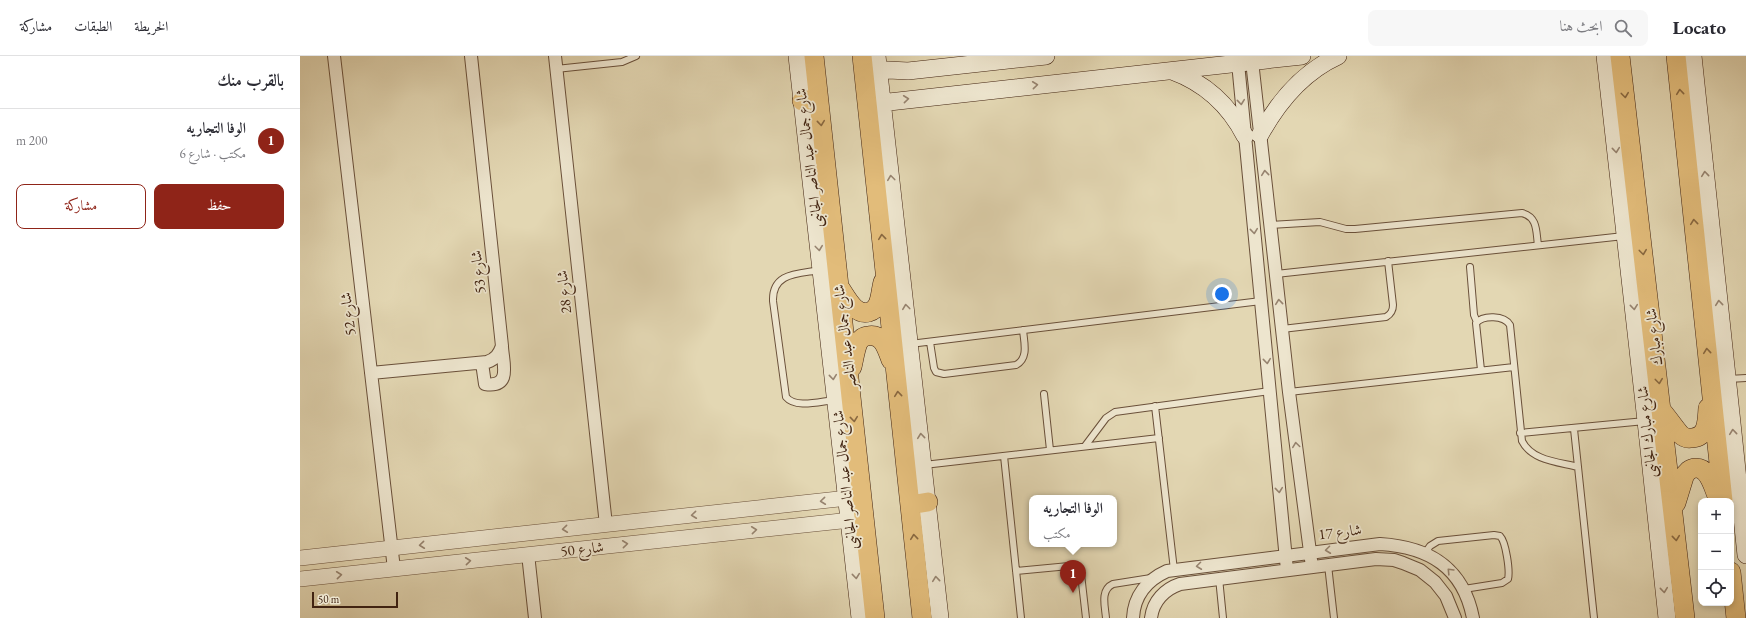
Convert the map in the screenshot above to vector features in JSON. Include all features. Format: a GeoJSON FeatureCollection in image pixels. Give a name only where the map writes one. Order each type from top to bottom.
{"type":"FeatureCollection","features":[{"type":"Feature","properties":{"kind":"main road","name":"شارع جمال عبد الناصر الجانبى"},"geometry":{"type":"LineString","coordinates":[[797,56],[810,100],[822,270],[836,400],[855,498]]}},
{"type":"Feature","properties":{"kind":"main road","name":"شارع جمال عبد الناصر"},"geometry":{"type":"LineString","coordinates":[[814,56],[810,100],[838,285],[849,375],[857,519],[875,618]]}},
{"type":"Feature","properties":{"kind":"main road"},"geometry":{"type":"LineString","coordinates":[[940,618],[896,371],[885,270],[870,63],[908,71],[1046,56]]}},
{"type":"Feature","properties":{"kind":"main road"},"geometry":{"type":"LineString","coordinates":[[874,103],[1302,56]]}},
{"type":"Feature","properties":{"kind":"main road"},"geometry":{"type":"LineString","coordinates":[[1170,70],[1193,80],[1214,95],[1253,136],[1297,85],[1321,65],[1338,56]]}},
{"type":"Feature","properties":{"kind":"main road","name":"شارع مبارك الجانبى"},"geometry":{"type":"LineString","coordinates":[[1605,56],[1630,228],[1646,421],[1667,618]]}},
{"type":"Feature","properties":{"kind":"main road","name":"شارع مبارك"},"geometry":{"type":"LineString","coordinates":[[1620,56],[1630,228],[1662,411],[1685,618]]}},
{"type":"Feature","properties":{"kind":"main road"},"geometry":{"type":"LineString","coordinates":[[1676,56],[1718,379],[1745,533],[1746,555]]}},
{"type":"Feature","properties":{"kind":"main road"},"geometry":{"type":"LineString","coordinates":[[1693,56],[1718,379],[1723,498]]}},
{"type":"Feature","properties":{"kind":"main road"},"geometry":{"type":"LineString","coordinates":[[874,103],[910,344],[924,465],[919,503],[922,618]]}},
{"type":"Feature","properties":{"kind":"main road"},"geometry":{"type":"LineString","coordinates":[[838,285],[856,310],[864,313],[868,312],[876,308],[878,304],[885,270]]}},
{"type":"Feature","properties":{"kind":"main road"},"geometry":{"type":"LineString","coordinates":[[849,375],[859,343],[866,336],[870,335],[883,341],[896,371]]}},
{"type":"Feature","properties":{"kind":"main road"},"geometry":{"type":"LineString","coordinates":[[1662,411],[1684,437],[1698,437],[1705,430],[1718,379]]}},
{"type":"Feature","properties":{"kind":"main road"},"geometry":{"type":"LineString","coordinates":[[1673,510],[1684,477],[1686,473],[1693,468],[1701,469],[1707,474],[1718,498]]}},
{"type":"Feature","properties":{"kind":"main road","name":"شارع جمال عبد الناصر الجانبى"},"geometry":{"type":"LineString","coordinates":[[857,519],[860,618]]}},
{"type":"Feature","properties":{"kind":"main road"},"geometry":{"type":"LineString","coordinates":[[1734,600],[1736,618]]}},
{"type":"Feature","properties":{"kind":"street","name":"شارع 52"},"geometry":{"type":"LineString","coordinates":[[334,56],[394,569]]}},
{"type":"Feature","properties":{"kind":"street","name":"شارع 53"},"geometry":{"type":"LineString","coordinates":[[471,56],[502,346],[504,376],[502,381],[485,384],[482,363]]}},
{"type":"Feature","properties":{"kind":"street","name":"شارع 28"},"geometry":{"type":"LineString","coordinates":[[555,56],[606,525]]}},
{"type":"Feature","properties":{"kind":"street"},"geometry":{"type":"LineString","coordinates":[[1245,62],[1253,136],[1261,301],[1287,570]]}},
{"type":"Feature","properties":{"kind":"street"},"geometry":{"type":"LineString","coordinates":[[1253,136],[1270,224],[1289,392],[1312,567]]}},
{"type":"Feature","properties":{"kind":"street"},"geometry":{"type":"LineString","coordinates":[[371,374],[487,362],[497,356],[502,346]]}},
{"type":"Feature","properties":{"kind":"street","name":"شارع 50"},"geometry":{"type":"LineString","coordinates":[[300,558],[855,498]]}},
{"type":"Feature","properties":{"kind":"street","name":"شارع 50"},"geometry":{"type":"LineString","coordinates":[[300,579],[857,519]]}},
{"type":"Feature","properties":{"kind":"street","name":"شارع 17"},"geometry":{"type":"LineString","coordinates":[[1154,578],[1174,570],[1286,555],[1380,544],[1405,546],[1425,553],[1447,568],[1464,589],[1473,618]]}},
{"type":"Feature","properties":{"kind":"street"},"geometry":{"type":"LineString","coordinates":[[528,554],[535,618]]}},
{"type":"Feature","properties":{"kind":"street","name":"شارع 17"},"geometry":{"type":"LineString","coordinates":[[1151,618],[1156,603],[1169,589],[1187,582],[1385,559],[1403,562],[1428,575],[1441,588],[1450,604],[1455,618]]}},
{"type":"Feature","properties":{"kind":"street"},"geometry":{"type":"LineString","coordinates":[[1133,618],[1134,607],[1140,594],[1154,578]]}},
{"type":"Feature","properties":{"kind":"lane"},"geometry":{"type":"LineString","coordinates":[[556,69],[622,62],[636,56]]}},
{"type":"Feature","properties":{"kind":"lane"},"geometry":{"type":"LineString","coordinates":[[1270,224],[1320,222],[1355,230],[1522,213],[1530,216],[1535,223],[1538,245]]}},
{"type":"Feature","properties":{"kind":"lane"},"geometry":{"type":"LineString","coordinates":[[1276,274],[1538,245],[1630,228]]}},
{"type":"Feature","properties":{"kind":"lane"},"geometry":{"type":"LineString","coordinates":[[1282,329],[1390,315],[1393,305],[1388,261]]}},
{"type":"Feature","properties":{"kind":"lane"},"geometry":{"type":"LineString","coordinates":[[1470,267],[1481,370]]}},
{"type":"Feature","properties":{"kind":"lane"},"geometry":{"type":"LineString","coordinates":[[822,270],[785,276],[776,285],[773,301],[786,397],[791,402],[798,404],[836,400]]}},
{"type":"Feature","properties":{"kind":"lane"},"geometry":{"type":"LineString","coordinates":[[910,344],[1261,301]]}},
{"type":"Feature","properties":{"kind":"lane"},"geometry":{"type":"LineString","coordinates":[[1477,322],[1500,317],[1508,322],[1520,434],[1524,446],[1531,453],[1578,466]]}},
{"type":"Feature","properties":{"kind":"lane"},"geometry":{"type":"LineString","coordinates":[[930,342],[934,368],[939,374],[944,374],[1016,364],[1020,362],[1024,354],[1023,330]]}},
{"type":"Feature","properties":{"kind":"lane"},"geometry":{"type":"LineString","coordinates":[[1289,392],[1514,367]]}},
{"type":"Feature","properties":{"kind":"lane"},"geometry":{"type":"LineString","coordinates":[[1718,379],[1746,378]]}},
{"type":"Feature","properties":{"kind":"lane"},"geometry":{"type":"LineString","coordinates":[[1085,446],[1110,415],[1121,410],[1270,391]]}},
{"type":"Feature","properties":{"kind":"lane"},"geometry":{"type":"LineString","coordinates":[[1044,394],[1050,450]]}},
{"type":"Feature","properties":{"kind":"lane"},"geometry":{"type":"LineString","coordinates":[[1155,406],[1174,570]]}},
{"type":"Feature","properties":{"kind":"lane"},"geometry":{"type":"LineString","coordinates":[[1520,434],[1646,421]]}},
{"type":"Feature","properties":{"kind":"lane"},"geometry":{"type":"LineString","coordinates":[[1574,428],[1594,618]]}},
{"type":"Feature","properties":{"kind":"lane"},"geometry":{"type":"LineString","coordinates":[[924,465],[1159,438]]}},
{"type":"Feature","properties":{"kind":"lane"},"geometry":{"type":"LineString","coordinates":[[1004,456],[1021,618]]}},
{"type":"Feature","properties":{"kind":"lane"},"geometry":{"type":"LineString","coordinates":[[1425,553],[1430,546],[1438,541],[1494,535],[1500,536],[1504,542],[1509,572],[1508,579],[1502,583],[1464,589]]}},
{"type":"Feature","properties":{"kind":"lane"},"geometry":{"type":"LineString","coordinates":[[1328,565],[1334,618]]}},
{"type":"Feature","properties":{"kind":"lane"},"geometry":{"type":"LineString","coordinates":[[1016,571],[1069,566],[1076,568],[1080,574],[1086,618]]}},
{"type":"Feature","properties":{"kind":"lane"},"geometry":{"type":"LineString","coordinates":[[1106,618],[1104,592],[1109,586],[1113,584],[1154,578]]}},
{"type":"Feature","properties":{"kind":"lane"},"geometry":{"type":"LineString","coordinates":[[1219,578],[1223,618]]}},
{"type":"Feature","properties":{"kind":"place","name":"الوفا التجاريه"},"geometry":{"type":"Point","coordinates":[1073,593]}}]}
